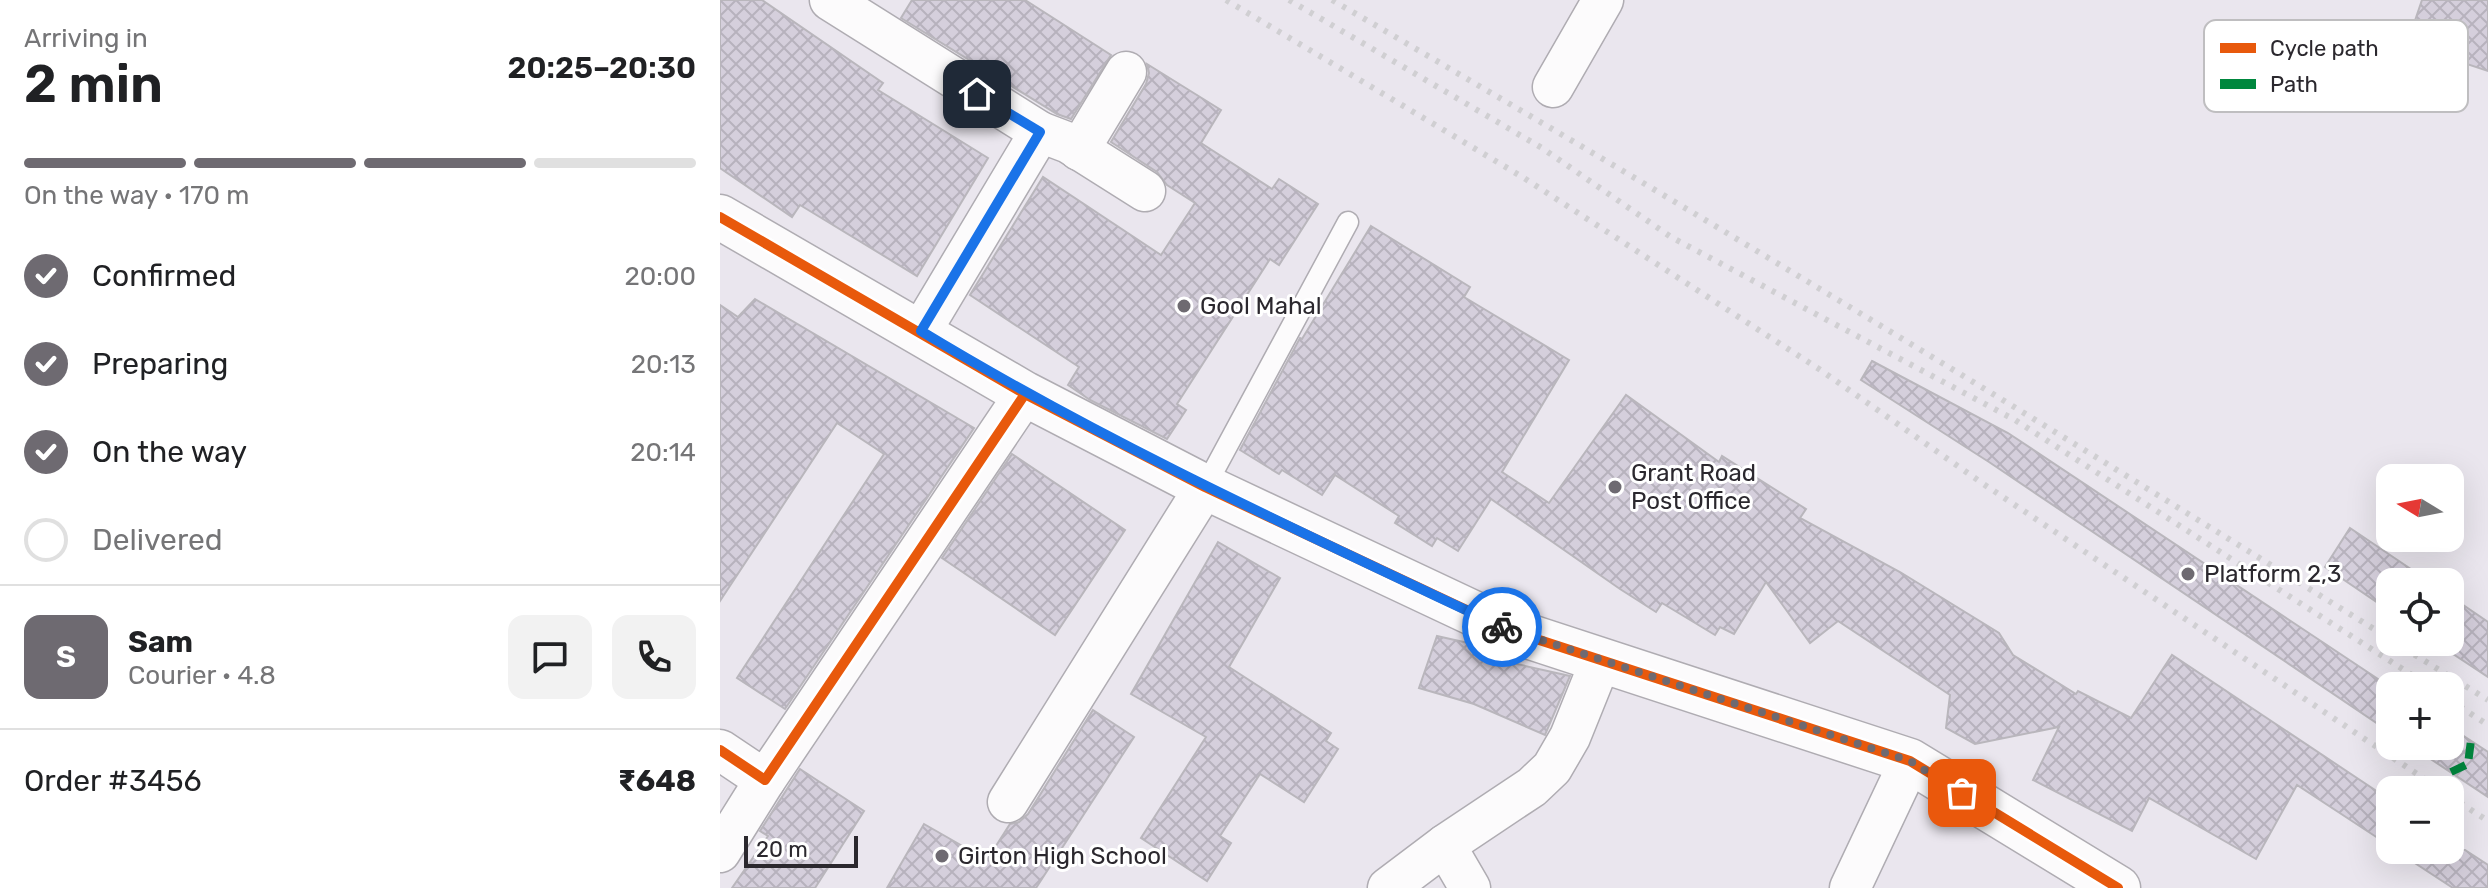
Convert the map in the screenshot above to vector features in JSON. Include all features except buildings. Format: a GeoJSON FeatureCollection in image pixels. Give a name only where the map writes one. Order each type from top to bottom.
{"type":"FeatureCollection","features":[{"type":"Feature","properties":{"kind":"street"},"geometry":{"type":"LineString","coordinates":[[830,0],[1040,132],[1069,143],[1145,191]]}},
{"type":"Feature","properties":{"kind":"street"},"geometry":{"type":"LineString","coordinates":[[1553,87],[1603,0]]}},
{"type":"Feature","properties":{"kind":"street"},"geometry":{"type":"LineString","coordinates":[[1079,150],[1126,72]]}},
{"type":"Feature","properties":{"kind":"street"},"geometry":{"type":"LineString","coordinates":[[921,331],[1040,132]]}},
{"type":"Feature","properties":{"kind":"street"},"geometry":{"type":"LineString","coordinates":[[720,217],[1025,394],[1205,487],[1509,630],[1910,761],[2118,888]]}},
{"type":"Feature","properties":{"kind":"street"},"geometry":{"type":"LineString","coordinates":[[720,852],[765,780],[1025,394]]}},
{"type":"Feature","properties":{"kind":"street"},"geometry":{"type":"LineString","coordinates":[[1008,802],[1205,487]]}},
{"type":"Feature","properties":{"kind":"street"},"geometry":{"type":"LineString","coordinates":[[1388,888],[1445,845],[1532,787],[1552,768],[1570,737],[1601,660]]}},
{"type":"Feature","properties":{"kind":"street"},"geometry":{"type":"LineString","coordinates":[[720,750],[765,780]]}},
{"type":"Feature","properties":{"kind":"street"},"geometry":{"type":"LineString","coordinates":[[1850,888],[1910,761]]}},
{"type":"Feature","properties":{"kind":"street"},"geometry":{"type":"LineString","coordinates":[[1445,845],[1470,888]]}},
{"type":"Feature","properties":{"kind":"lane"},"geometry":{"type":"LineString","coordinates":[[1205,487],[1348,222]]}},
{"type":"Feature","properties":{"kind":"railway"},"geometry":{"type":"LineString","coordinates":[[1226,0],[1524,178],[1819,369],[1982,483],[2420,776]]}},
{"type":"Feature","properties":{"kind":"railway"},"geometry":{"type":"LineString","coordinates":[[1289,0],[1542,148],[1671,237],[2015,420],[2407,672]]}},
{"type":"Feature","properties":{"kind":"railway"},"geometry":{"type":"LineString","coordinates":[[1332,0],[1864,315],[2376,630]]}},
{"type":"Feature","properties":{"kind":"railway"},"geometry":{"type":"LineString","coordinates":[[2417,656],[2488,700]]}},
{"type":"Feature","properties":{"kind":"railway"},"geometry":{"type":"LineString","coordinates":[[2464,709],[2488,725]]}},
{"type":"Feature","properties":{"kind":"railway"},"geometry":{"type":"LineString","coordinates":[[2464,805],[2488,821]]}},
{"type":"Feature","properties":{"kind":"marked path"},"geometry":{"type":"LineString","coordinates":[[2451,772],[2468,764],[2471,740]]}},
{"type":"Feature","properties":{"kind":"cycle path"},"geometry":{"type":"LineString","coordinates":[[720,217],[1025,394],[1205,487],[1509,630],[1910,761],[2118,888]]}},
{"type":"Feature","properties":{"kind":"cycle path"},"geometry":{"type":"LineString","coordinates":[[720,750],[765,780],[1025,394]]}},
{"type":"Feature","properties":{"kind":"way so far"},"geometry":{"type":"LineString","coordinates":[[1502,627],[1910,761],[1962,793]]}},
{"type":"Feature","properties":{"kind":"place","name":"Gool Mahal"},"geometry":{"type":"Point","coordinates":[1184,306]}},
{"type":"Feature","properties":{"kind":"place","name":"Grant Road Post Office"},"geometry":{"type":"Point","coordinates":[1615,487]}},
{"type":"Feature","properties":{"kind":"place","name":"Platform 2,3"},"geometry":{"type":"Point","coordinates":[2188,574]}},
{"type":"Feature","properties":{"kind":"place","name":"Girton High School"},"geometry":{"type":"Point","coordinates":[942,856]}},
{"type":"Feature","properties":{"kind":"route"},"geometry":{"type":"LineString","coordinates":[[977,94],[1040,132],[921,331],[1025,394],[1205,487],[1502,627]]}}]}
